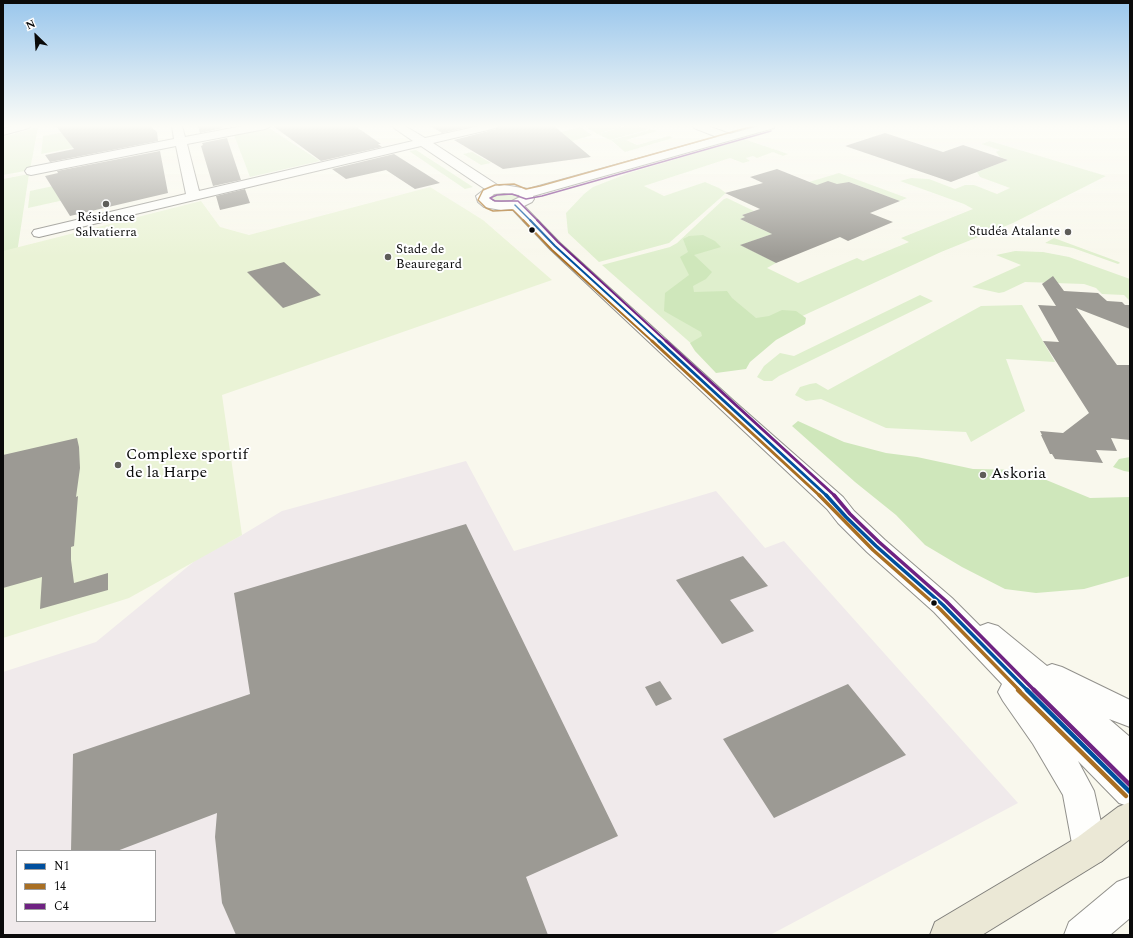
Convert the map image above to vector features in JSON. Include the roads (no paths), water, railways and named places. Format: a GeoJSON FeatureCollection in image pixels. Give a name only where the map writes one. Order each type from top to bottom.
{"type":"FeatureCollection","features":[{"type":"Feature","properties":{"kind":"main road"},"geometry":{"type":"LineString","coordinates":[[948,935],[1090,849],[1130,818]]}},
{"type":"Feature","properties":{"kind":"street"},"geometry":{"type":"LineString","coordinates":[[31,171],[37,170]]}},
{"type":"Feature","properties":{"kind":"street"},"geometry":{"type":"LineString","coordinates":[[187,170],[193,196]]}},
{"type":"Feature","properties":{"kind":"street"},"geometry":{"type":"LineString","coordinates":[[39,233],[305,170]]}},
{"type":"Feature","properties":{"kind":"street"},"geometry":{"type":"LineString","coordinates":[[466,170],[496,190]]}},
{"type":"Feature","properties":{"kind":"street"},"geometry":{"type":"LineString","coordinates":[[526,194],[528,197],[524,202],[515,205],[501,206],[485,202],[483,196],[496,190],[513,189],[526,194],[613,170]]}},
{"type":"Feature","properties":{"kind":"street"},"geometry":{"type":"LineString","coordinates":[[515,205],[554,246],[835,503],[846,517],[876,546],[999,652],[1130,792]]}},
{"type":"Feature","properties":{"kind":"street"},"geometry":{"type":"LineString","coordinates":[[999,652],[1130,714]]}},
{"type":"Feature","properties":{"kind":"street"},"geometry":{"type":"LineString","coordinates":[[999,652],[1053,687],[1130,757]]}},
{"type":"Feature","properties":{"kind":"street"},"geometry":{"type":"LineString","coordinates":[[999,652],[1009,687],[1044,734],[1078,791],[1090,849]]}},
{"type":"Feature","properties":{"kind":"street"},"geometry":{"type":"LineString","coordinates":[[1082,935],[1130,895]]}},
{"type":"Feature","properties":{"kind":"place","name":"Résidence Salvatierra"},"geometry":{"type":"Point","coordinates":[106,204]}},
{"type":"Feature","properties":{"kind":"place","name":"Studéa Atalante"},"geometry":{"type":"Point","coordinates":[1068,232]}},
{"type":"Feature","properties":{"kind":"place","name":"Stade de Beauregard"},"geometry":{"type":"Point","coordinates":[388,257]}},
{"type":"Feature","properties":{"kind":"place","name":"Complexe sportif de la Harpe"},"geometry":{"type":"Point","coordinates":[118,465]}},
{"type":"Feature","properties":{"kind":"place","name":"Askoria"},"geometry":{"type":"Point","coordinates":[983,475]}}]}
